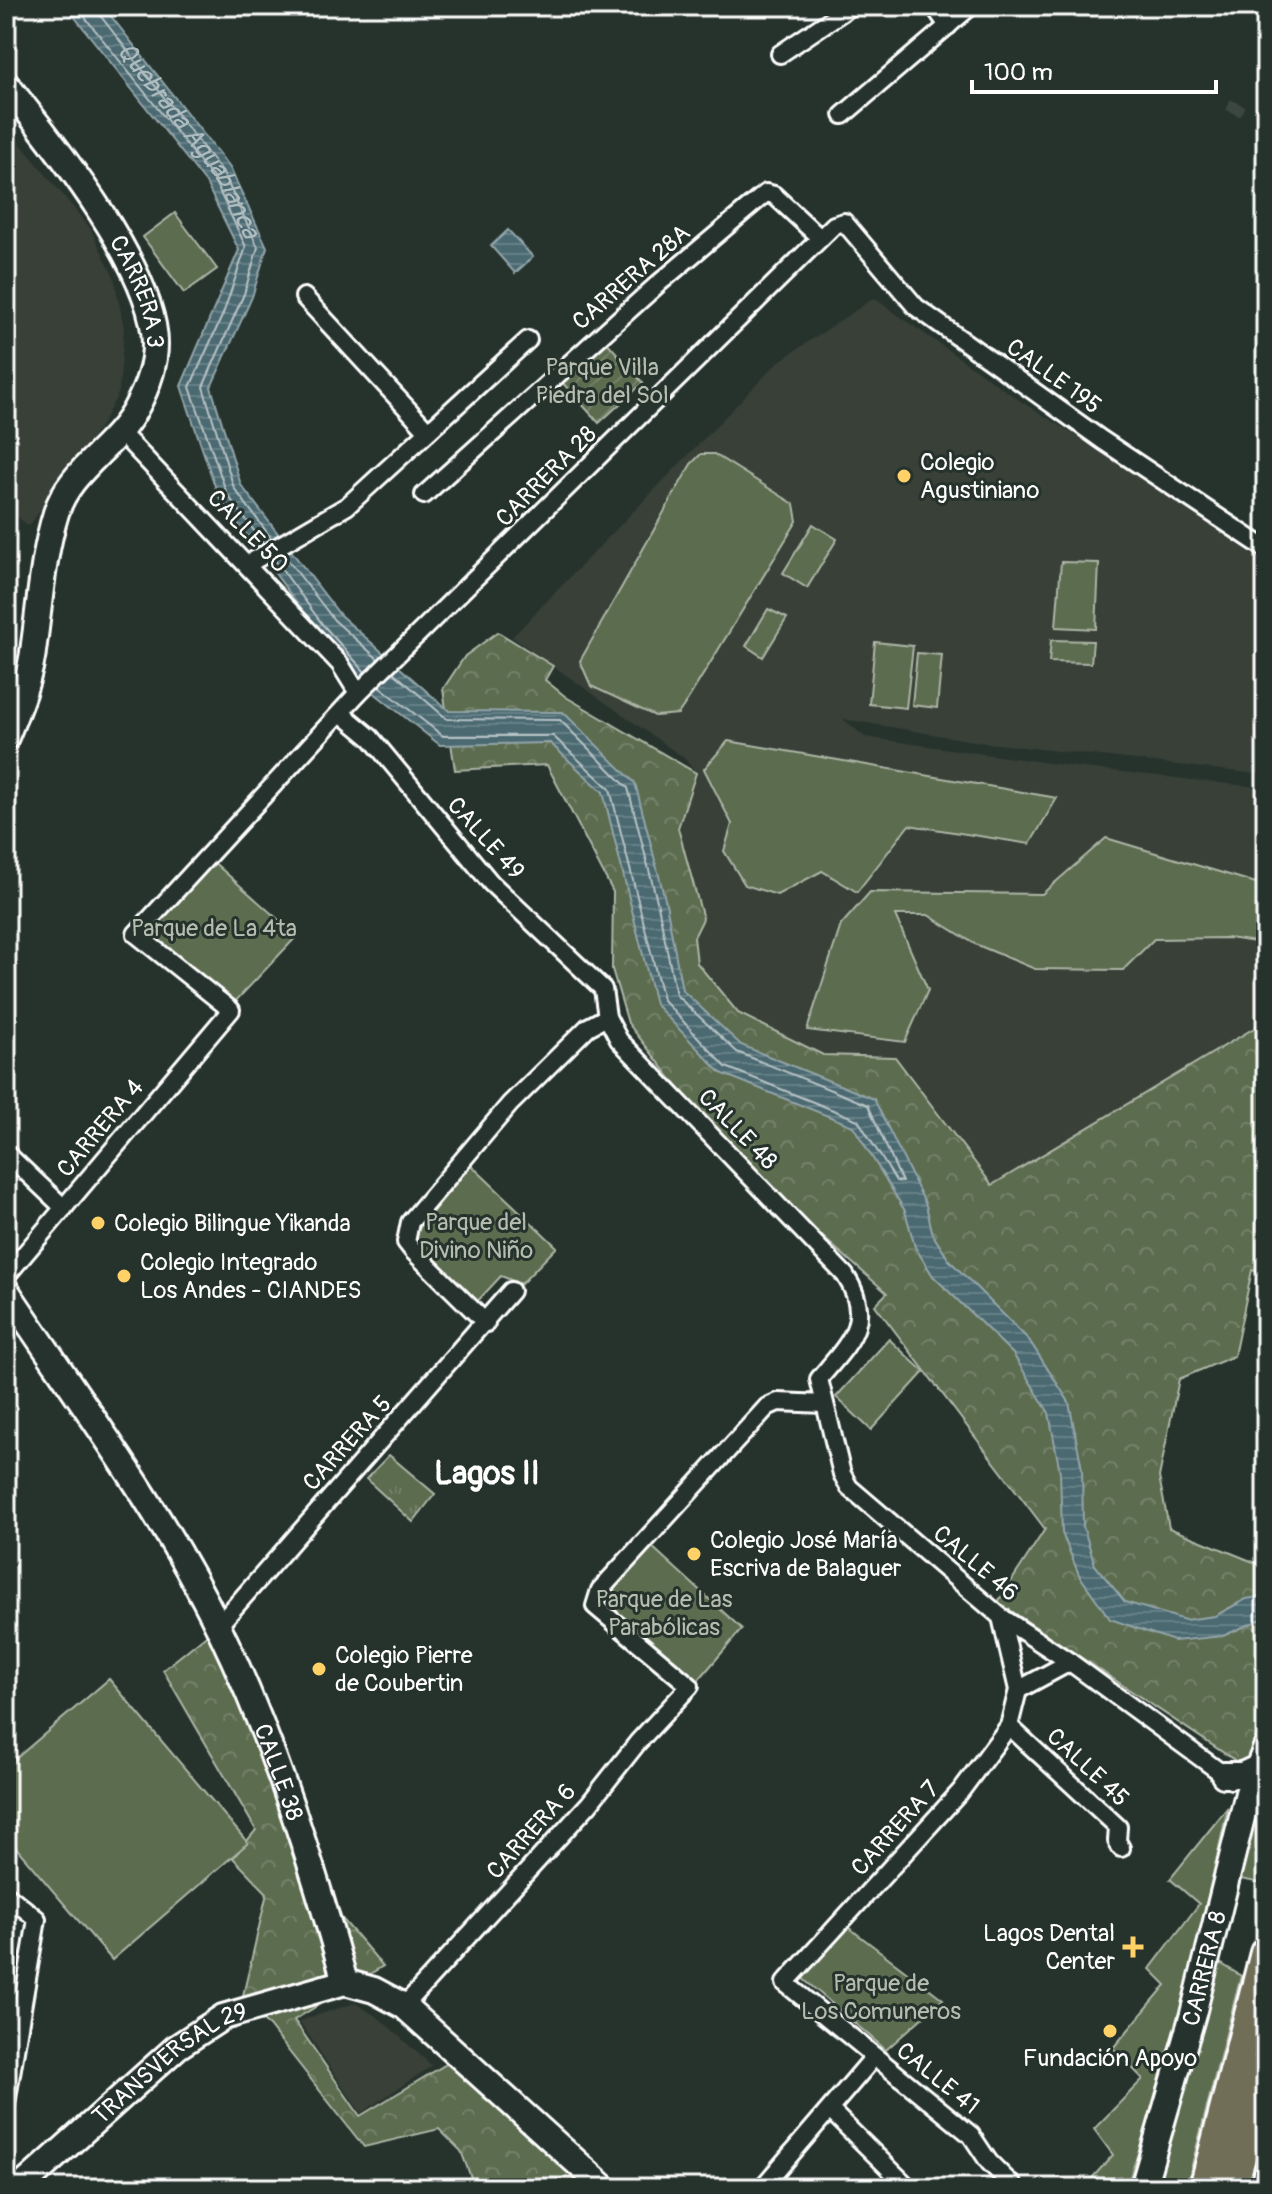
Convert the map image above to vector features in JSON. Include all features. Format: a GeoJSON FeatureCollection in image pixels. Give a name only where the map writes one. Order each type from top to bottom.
{"type":"FeatureCollection","features":[{"type":"Feature","properties":{"kind":"highway"},"geometry":{"type":"LineString","coordinates":[[1205,2188],[1266,1953]]}},
{"type":"Feature","properties":{"kind":"highway"},"geometry":{"type":"LineString","coordinates":[[1231,2188],[1266,2067]]}},
{"type":"Feature","properties":{"kind":"main road","name":"CARRERA 3"},"geometry":{"type":"LineString","coordinates":[[6,84],[96,209],[148,303],[155,345],[150,378],[121,433],[73,482],[56,513],[37,606],[34,647],[19,706],[6,737]]}},
{"type":"Feature","properties":{"kind":"main road","name":"CALLE 38"},"geometry":{"type":"LineString","coordinates":[[6,1290],[163,1528],[218,1626],[247,1689],[289,1805],[345,1982]]}},
{"type":"Feature","properties":{"kind":"main road"},"geometry":{"type":"LineString","coordinates":[[1224,1775],[1242,1775],[1262,1758]]}},
{"type":"Feature","properties":{"kind":"main road","name":"CARRERA 8"},"geometry":{"type":"LineString","coordinates":[[1143,2188],[1193,2014],[1248,1793],[1262,1758]]}},
{"type":"Feature","properties":{"kind":"main road"},"geometry":{"type":"LineString","coordinates":[[345,1982],[374,1990],[404,2006],[605,2188]]}},
{"type":"Feature","properties":{"kind":"main road","name":"TRANSVERSAL 29"},"geometry":{"type":"LineString","coordinates":[[20,2188],[177,2047],[223,2017],[345,1982]]}},
{"type":"Feature","properties":{"kind":"street"},"geometry":{"type":"LineString","coordinates":[[780,54],[851,6]]}},
{"type":"Feature","properties":{"kind":"street"},"geometry":{"type":"LineString","coordinates":[[934,6],[948,26]]}},
{"type":"Feature","properties":{"kind":"street"},"geometry":{"type":"LineString","coordinates":[[843,115],[971,6]]}},
{"type":"Feature","properties":{"kind":"street","name":"CARRERA 28A"},"geometry":{"type":"LineString","coordinates":[[424,495],[658,284],[766,193],[774,195],[820,238]]}},
{"type":"Feature","properties":{"kind":"street","name":"CALLE 195"},"geometry":{"type":"LineString","coordinates":[[834,225],[844,222],[916,307],[1102,440],[1266,549]]}},
{"type":"Feature","properties":{"kind":"street","name":"CARRERA 28"},"geometry":{"type":"LineString","coordinates":[[362,690],[834,225]]}},
{"type":"Feature","properties":{"kind":"street"},"geometry":{"type":"LineString","coordinates":[[304,297],[427,430]]}},
{"type":"Feature","properties":{"kind":"street"},"geometry":{"type":"LineString","coordinates":[[254,560],[289,543],[347,506],[528,340]]}},
{"type":"Feature","properties":{"kind":"street","name":"CALLE 50"},"geometry":{"type":"LineString","coordinates":[[121,433],[254,560],[362,690]]}},
{"type":"Feature","properties":{"kind":"street"},"geometry":{"type":"LineString","coordinates":[[341,713],[362,690]]}},
{"type":"Feature","properties":{"kind":"street","name":"CARRERA 4"},"geometry":{"type":"LineString","coordinates":[[6,1276],[231,1010],[136,934],[341,713]]}},
{"type":"Feature","properties":{"kind":"street","name":"CALLE 49"},"geometry":{"type":"LineString","coordinates":[[341,713],[371,738],[491,883],[603,989]]}},
{"type":"Feature","properties":{"kind":"street","name":"CALLE 48"},"geometry":{"type":"LineString","coordinates":[[603,989],[607,1017],[619,1040],[845,1275],[857,1293]]}},
{"type":"Feature","properties":{"kind":"street"},"geometry":{"type":"LineString","coordinates":[[486,1323],[406,1242],[410,1222],[435,1187],[510,1104],[588,1027],[607,1017]]}},
{"type":"Feature","properties":{"kind":"street"},"geometry":{"type":"LineString","coordinates":[[6,1153],[64,1208]]}},
{"type":"Feature","properties":{"kind":"street","name":"CARRERA 5"},"geometry":{"type":"LineString","coordinates":[[218,1626],[511,1291]]}},
{"type":"Feature","properties":{"kind":"street","name":"CALLE 46"},"geometry":{"type":"LineString","coordinates":[[857,1293],[859,1322],[851,1339],[819,1379],[842,1474],[849,1487],[1001,1617],[1070,1662],[1248,1793]]}},
{"type":"Feature","properties":{"kind":"street","name":"CARRERA 6"},"geometry":{"type":"LineString","coordinates":[[404,2006],[589,1804],[638,1742],[690,1686],[595,1606],[600,1590],[767,1407],[778,1402],[824,1404]]}},
{"type":"Feature","properties":{"kind":"street","name":"CARRERA 7"},"geometry":{"type":"LineString","coordinates":[[785,1983],[960,1792],[1009,1726],[1018,1690],[1001,1617]]}},
{"type":"Feature","properties":{"kind":"street"},"geometry":{"type":"LineString","coordinates":[[1018,1690],[1070,1662]]}},
{"type":"Feature","properties":{"kind":"street","name":"CALLE 45"},"geometry":{"type":"LineString","coordinates":[[1009,1726],[1118,1827],[1117,1841],[1121,1848]]}},
{"type":"Feature","properties":{"kind":"street"},"geometry":{"type":"LineString","coordinates":[[6,1894],[37,1919],[6,2104]]}},
{"type":"Feature","properties":{"kind":"street","name":"CALLE 41"},"geometry":{"type":"LineString","coordinates":[[785,1983],[971,2135],[989,2162],[1015,2188]]}},
{"type":"Feature","properties":{"kind":"street"},"geometry":{"type":"LineString","coordinates":[[762,2188],[874,2057]]}},
{"type":"Feature","properties":{"kind":"street"},"geometry":{"type":"LineString","coordinates":[[830,2110],[909,2188]]}},
{"type":"Feature","properties":{"kind":"shaded area"},"geometry":{"type":"Polygon","coordinates":[[[6,126],[90,228],[114,277],[124,328],[119,392],[102,424],[29,526],[6,508],[6,126]]]}},
{"type":"Feature","properties":{"kind":"shaded area"},"geometry":{"type":"Polygon","coordinates":[[[874,298],[1022,402],[1266,555],[1266,775],[979,742],[843,719],[865,737],[1077,767],[1266,788],[1266,1021],[992,1185],[895,1057],[823,1055],[738,1013],[697,963],[694,937],[702,919],[678,828],[696,773],[684,758],[512,637],[778,362],[874,298]]]}},
{"type":"Feature","properties":{"kind":"shaded area"},"geometry":{"type":"Polygon","coordinates":[[[355,2003],[379,2018],[432,2066],[361,2113],[299,2021],[355,2003]]]}},
{"type":"Feature","properties":{"kind":"green space"},"geometry":{"type":"Polygon","coordinates":[[[175,213],[217,269],[184,293],[143,237],[175,213]]]}},
{"type":"Feature","properties":{"kind":"green space","name":"Parque Villa Piedra del Sol"},"geometry":{"type":"Polygon","coordinates":[[[605,340],[643,383],[599,423],[560,380],[605,340]]]}},
{"type":"Feature","properties":{"kind":"green space"},"geometry":{"type":"Polygon","coordinates":[[[701,454],[714,454],[794,504],[797,521],[678,714],[655,716],[591,686],[580,661],[691,464],[701,454]]]}},
{"type":"Feature","properties":{"kind":"green space"},"geometry":{"type":"Polygon","coordinates":[[[813,524],[837,539],[807,588],[783,573],[813,524]]]}},
{"type":"Feature","properties":{"kind":"green space"},"geometry":{"type":"Polygon","coordinates":[[[1061,562],[1099,563],[1096,629],[1056,627],[1061,562]]]}},
{"type":"Feature","properties":{"kind":"green space"},"geometry":{"type":"Polygon","coordinates":[[[768,609],[787,618],[763,657],[746,646],[768,609]]]}},
{"type":"Feature","properties":{"kind":"green space"},"geometry":{"type":"Polygon","coordinates":[[[498,632],[553,666],[545,680],[566,697],[696,773],[678,828],[703,919],[694,937],[697,963],[738,1013],[823,1055],[895,1057],[992,1185],[1266,1021],[1266,1275],[1252,1270],[1234,1356],[1179,1379],[1159,1477],[1169,1528],[1266,1567],[1266,1730],[1242,1765],[998,1602],[1045,1529],[875,1305],[887,1293],[825,1239],[706,1123],[628,1023],[612,969],[613,892],[547,765],[455,770],[443,689],[465,656],[498,632]]]}},
{"type":"Feature","properties":{"kind":"green space"},"geometry":{"type":"Polygon","coordinates":[[[1051,640],[1093,641],[1091,663],[1049,662],[1051,640]]]}},
{"type":"Feature","properties":{"kind":"green space"},"geometry":{"type":"Polygon","coordinates":[[[875,642],[913,646],[906,708],[869,704],[875,642]]]}},
{"type":"Feature","properties":{"kind":"green space"},"geometry":{"type":"Polygon","coordinates":[[[917,653],[942,655],[937,708],[912,705],[917,653]]]}},
{"type":"Feature","properties":{"kind":"green space"},"geometry":{"type":"Polygon","coordinates":[[[728,741],[1057,798],[1030,844],[909,825],[857,892],[822,871],[777,895],[745,885],[724,851],[732,824],[704,769],[728,741]]]}},
{"type":"Feature","properties":{"kind":"green space"},"geometry":{"type":"Polygon","coordinates":[[[1106,838],[1266,886],[1264,943],[1228,938],[1154,939],[1123,970],[1035,969],[975,944],[928,915],[895,915],[928,990],[905,1042],[807,1030],[841,925],[870,892],[1042,894],[1106,838]]]}},
{"type":"Feature","properties":{"kind":"green space","name":"Parque de La 4ta"},"geometry":{"type":"Polygon","coordinates":[[[210,859],[297,936],[232,1005],[144,934],[210,859]]]}},
{"type":"Feature","properties":{"kind":"green space","name":"Parque del Divino Niño"},"geometry":{"type":"Polygon","coordinates":[[[471,1165],[557,1247],[521,1284],[501,1276],[474,1305],[412,1237],[471,1165]]]}},
{"type":"Feature","properties":{"kind":"green space"},"geometry":{"type":"Polygon","coordinates":[[[889,1339],[924,1372],[871,1430],[836,1397],[889,1339]]]}},
{"type":"Feature","properties":{"kind":"green space"},"geometry":{"type":"Polygon","coordinates":[[[389,1455],[435,1494],[413,1522],[366,1479],[389,1455]]]}},
{"type":"Feature","properties":{"kind":"green space","name":"Parque de Las Parabólicas"},"geometry":{"type":"Polygon","coordinates":[[[649,1544],[742,1629],[696,1683],[601,1602],[649,1544]]]}},
{"type":"Feature","properties":{"kind":"green space"},"geometry":{"type":"Polygon","coordinates":[[[225,1620],[261,1691],[338,1914],[383,1966],[294,2020],[360,2116],[458,2057],[611,2188],[475,2188],[461,2151],[439,2129],[364,2147],[269,2026],[241,2004],[267,1893],[233,1858],[256,1830],[163,1670],[225,1620]]]}},
{"type":"Feature","properties":{"kind":"green space"},"geometry":{"type":"Polygon","coordinates":[[[109,1679],[248,1843],[112,1960],[6,1836],[6,1767],[109,1679]]]}},
{"type":"Feature","properties":{"kind":"green space"},"geometry":{"type":"Polygon","coordinates":[[[1266,1772],[1266,1874],[1261,1883],[1235,1878],[1266,1772]]]}},
{"type":"Feature","properties":{"kind":"green space"},"geometry":{"type":"Polygon","coordinates":[[[1228,1807],[1183,1998],[1127,2186],[1083,2188],[1113,2155],[1094,2129],[1143,2079],[1113,2048],[1166,1985],[1150,1969],[1199,1904],[1170,1879],[1228,1807]]]}},
{"type":"Feature","properties":{"kind":"green space","name":"Parque de Los Comuneros"},"geometry":{"type":"Polygon","coordinates":[[[848,1927],[943,1999],[886,2050],[801,1977],[848,1927]]]}},
{"type":"Feature","properties":{"kind":"green space"},"geometry":{"type":"Polygon","coordinates":[[[1212,1958],[1241,1976],[1186,2188],[1151,2188],[1212,1958]]]}},
{"type":"Feature","properties":{"kind":"water","name":"Quebrada Aguablanca"},"geometry":{"type":"Polygon","coordinates":[[[66,6],[103,6],[230,168],[267,247],[252,297],[211,387],[241,485],[340,615],[449,711],[563,712],[635,783],[666,903],[682,990],[741,1045],[874,1099],[926,1205],[933,1235],[949,1260],[1029,1340],[1069,1402],[1082,1469],[1083,1526],[1095,1565],[1125,1602],[1185,1620],[1215,1616],[1246,1599],[1266,1596],[1266,1617],[1223,1636],[1174,1641],[1110,1619],[1079,1575],[1062,1533],[1060,1472],[1049,1413],[1013,1354],[933,1276],[915,1247],[905,1211],[853,1126],[721,1073],[655,1004],[603,792],[550,743],[440,745],[368,688],[317,630],[219,498],[181,386],[239,250],[206,183],[66,6]]]}},
{"type":"Feature","properties":{"kind":"water"},"geometry":{"type":"Polygon","coordinates":[[[508,230],[533,257],[515,273],[491,246],[508,230]]]}},
{"type":"Feature","properties":{"kind":"tunnel"},"geometry":{"type":"LineString","coordinates":[[1233,113],[1238,103]]}},
{"type":"Feature","properties":{"kind":"place","name":"Colegio Agustiniano"},"geometry":{"type":"Point","coordinates":[904,476]}},
{"type":"Feature","properties":{"kind":"place","name":"Colegio Bilingue Yikanda"},"geometry":{"type":"Point","coordinates":[98,1223]}},
{"type":"Feature","properties":{"kind":"place","name":"Colegio Integrado Los Andes - CIANDES"},"geometry":{"type":"Point","coordinates":[124,1276]}},
{"type":"Feature","properties":{"kind":"place","name":"Colegio José María Escriva de Balaguer"},"geometry":{"type":"Point","coordinates":[694,1554]}},
{"type":"Feature","properties":{"kind":"place","name":"Colegio Pierre de Coubertin"},"geometry":{"type":"Point","coordinates":[319,1669]}},
{"type":"Feature","properties":{"kind":"place","name":"Lagos Dental Center"},"geometry":{"type":"Point","coordinates":[1133,1947]}},
{"type":"Feature","properties":{"kind":"place","name":"Fundación Apoyo"},"geometry":{"type":"Point","coordinates":[1110,2031]}},
{"type":"Feature","properties":{"kind":"district","name":"Lagos II"},"geometry":{"type":"Point","coordinates":[487,1473]}}]}
